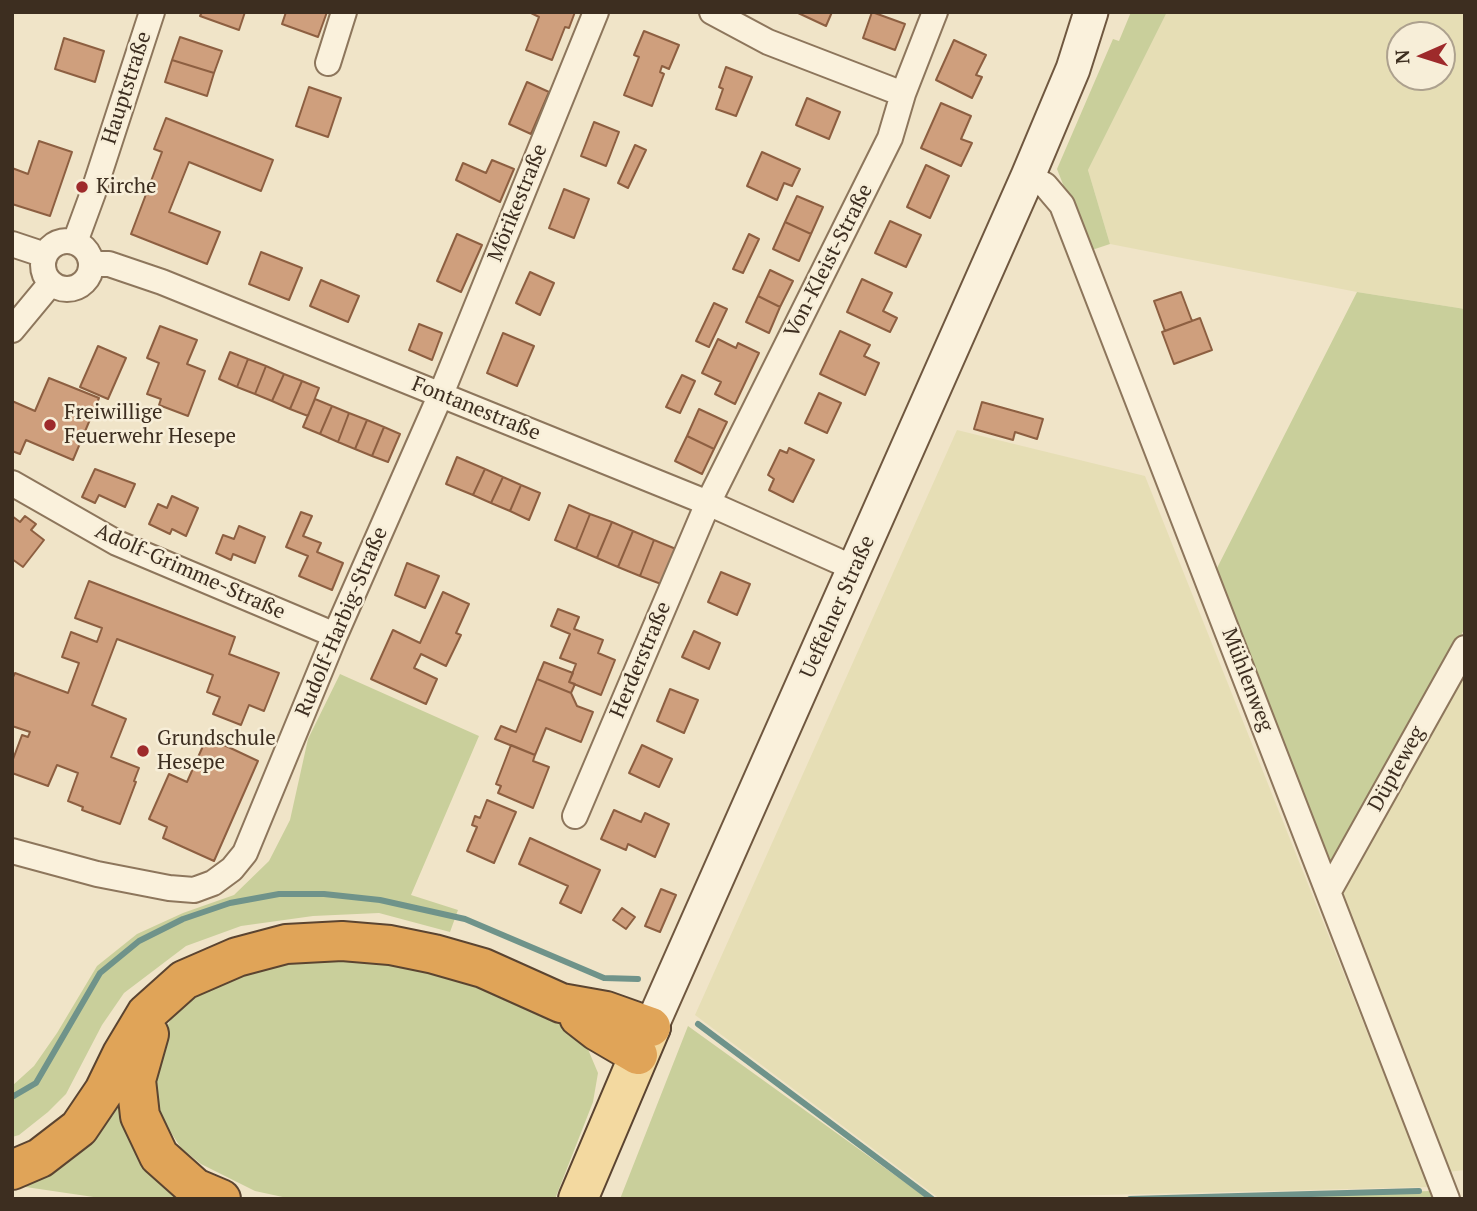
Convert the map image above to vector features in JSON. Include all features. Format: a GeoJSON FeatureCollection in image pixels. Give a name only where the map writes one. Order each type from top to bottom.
{"type":"FeatureCollection","features":[{"type":"Feature","properties":{"kind":"highway"},"geometry":{"type":"LineString","coordinates":[[12,1170],[40,1158],[79,1128],[104,1091],[146,1014],[184,980],[237,957],[286,944],[342,941],[390,945],[434,954],[483,968],[561,1003],[597,1031],[645,1041]]}},
{"type":"Feature","properties":{"kind":"highway"},"geometry":{"type":"LineString","coordinates":[[169,995],[145,1041],[136,1080],[140,1116],[159,1156],[195,1188],[221,1199]]}},
{"type":"Feature","properties":{"kind":"main road","name":"Ueffelner Straße"},"geometry":{"type":"LineString","coordinates":[[578,1199],[645,1041]]}},
{"type":"Feature","properties":{"kind":"street","name":"Hauptstraße"},"geometry":{"type":"LineString","coordinates":[[75,242],[152,12]]}},
{"type":"Feature","properties":{"kind":"street"},"geometry":{"type":"LineString","coordinates":[[328,62],[344,12]]}},
{"type":"Feature","properties":{"kind":"street","name":"Mörikestraße"},"geometry":{"type":"LineString","coordinates":[[440,394],[596,12]]}},
{"type":"Feature","properties":{"kind":"street"},"geometry":{"type":"LineString","coordinates":[[712,12],[768,42],[903,94]]}},
{"type":"Feature","properties":{"kind":"street","name":"Von-Kleist-Straße"},"geometry":{"type":"LineString","coordinates":[[708,503],[890,138],[903,94],[934,12]]}},
{"type":"Feature","properties":{"kind":"street","name":"Ueffelner Straße"},"geometry":{"type":"LineString","coordinates":[[645,1041],[1028,176],[1073,69],[1091,12]]}},
{"type":"Feature","properties":{"kind":"street","name":"Mühlenweg"},"geometry":{"type":"LineString","coordinates":[[1028,176],[1045,185],[1062,205],[1447,1199]]}},
{"type":"Feature","properties":{"kind":"street"},"geometry":{"type":"LineString","coordinates":[[75,242],[86,250],[91,264],[90,274],[80,286],[64,289],[51,283],[43,268],[45,255],[58,243],[75,242]]}},
{"type":"Feature","properties":{"kind":"street"},"geometry":{"type":"LineString","coordinates":[[12,244],[45,255]]}},
{"type":"Feature","properties":{"kind":"street","name":"Fontanestraße"},"geometry":{"type":"LineString","coordinates":[[91,264],[109,264],[152,278],[708,503],[856,569]]}},
{"type":"Feature","properties":{"kind":"street"},"geometry":{"type":"LineString","coordinates":[[12,330],[51,283]]}},
{"type":"Feature","properties":{"kind":"street","name":"Rudolf-Harbig-Straße"},"geometry":{"type":"LineString","coordinates":[[12,851],[97,874],[169,888],[194,890],[213,883],[232,869],[245,853],[335,635],[440,394]]}},
{"type":"Feature","properties":{"kind":"street","name":"Adolf-Grimme-Straße"},"geometry":{"type":"LineString","coordinates":[[12,482],[117,543],[335,635]]}},
{"type":"Feature","properties":{"kind":"street","name":"Herderstraße"},"geometry":{"type":"LineString","coordinates":[[575,816],[708,503]]}},
{"type":"Feature","properties":{"kind":"street","name":"Düpteweg"},"geometry":{"type":"LineString","coordinates":[[1329,891],[1465,648]]}},
{"type":"Feature","properties":{"kind":"shaded area"},"geometry":{"type":"Polygon","coordinates":[[[1167,12],[1465,12],[1465,309],[1357,292],[1110,244],[1088,170],[1167,12]]]}},
{"type":"Feature","properties":{"kind":"shaded area"},"geometry":{"type":"Polygon","coordinates":[[[957,430],[1145,476],[1429,1187],[940,1199],[695,1015],[957,430]]]}},
{"type":"Feature","properties":{"kind":"shaded area"},"geometry":{"type":"Polygon","coordinates":[[[1465,673],[1465,1170],[1447,1172],[1342,892],[1465,673]]]}},
{"type":"Feature","properties":{"kind":"green space"},"geometry":{"type":"Polygon","coordinates":[[[1131,12],[1167,12],[1088,170],[1110,244],[1089,251],[1057,169],[1113,39],[1119,41],[1131,12]]]}},
{"type":"Feature","properties":{"kind":"green space"},"geometry":{"type":"Polygon","coordinates":[[[1357,292],[1465,309],[1465,628],[1330,871],[1216,570],[1357,292]]]}},
{"type":"Feature","properties":{"kind":"green space"},"geometry":{"type":"Polygon","coordinates":[[[340,674],[479,736],[411,895],[458,910],[450,932],[379,913],[313,916],[241,926],[186,946],[124,993],[102,1025],[66,1094],[48,1112],[19,1135],[12,1137],[12,1086],[34,1066],[97,966],[137,934],[183,913],[234,895],[269,861],[290,820],[308,739],[340,674]]]}},
{"type":"Feature","properties":{"kind":"green space"},"geometry":{"type":"Polygon","coordinates":[[[319,954],[414,967],[463,981],[562,1020],[582,1035],[598,1073],[593,1102],[555,1199],[292,1199],[255,1191],[201,1164],[181,1148],[166,1125],[156,1101],[154,1068],[162,1036],[178,1006],[206,986],[236,972],[319,954]]]}},
{"type":"Feature","properties":{"kind":"green space"},"geometry":{"type":"Polygon","coordinates":[[[688,1026],[928,1199],[620,1199],[688,1026]]]}},
{"type":"Feature","properties":{"kind":"green space"},"geometry":{"type":"Polygon","coordinates":[[[128,1063],[189,1199],[107,1199],[12,1185],[128,1063]]]}},
{"type":"Feature","properties":{"kind":"green space"},"geometry":{"type":"Polygon","coordinates":[[[1430,1191],[1432,1199],[1205,1199],[1430,1191]]]}},
{"type":"Feature","properties":{"kind":"building"},"geometry":{"type":"Polygon","coordinates":[[[202,12],[245,12],[239,30],[200,16],[202,12]]]}},
{"type":"Feature","properties":{"kind":"building"},"geometry":{"type":"Polygon","coordinates":[[[286,12],[327,12],[318,37],[282,24],[286,12]]]}},
{"type":"Feature","properties":{"kind":"building"},"geometry":{"type":"Polygon","coordinates":[[[529,12],[575,12],[569,28],[565,27],[552,60],[526,50],[539,17],[529,12]]]}},
{"type":"Feature","properties":{"kind":"building"},"geometry":{"type":"Polygon","coordinates":[[[796,12],[832,12],[826,26],[796,12]]]}},
{"type":"Feature","properties":{"kind":"building"},"geometry":{"type":"Polygon","coordinates":[[[872,12],[905,24],[895,50],[863,38],[872,12]]]}},
{"type":"Feature","properties":{"kind":"building"},"geometry":{"type":"Polygon","coordinates":[[[644,31],[679,45],[669,69],[662,66],[660,72],[664,74],[652,106],[624,95],[639,57],[634,55],[644,31]]]}},
{"type":"Feature","properties":{"kind":"building"},"geometry":{"type":"Polygon","coordinates":[[[180,37],[222,51],[214,73],[172,60],[180,37]]]}},
{"type":"Feature","properties":{"kind":"building"},"geometry":{"type":"Polygon","coordinates":[[[64,38],[104,51],[95,82],[55,69],[64,38]]]}},
{"type":"Feature","properties":{"kind":"building"},"geometry":{"type":"Polygon","coordinates":[[[954,40],[986,55],[976,75],[982,77],[972,98],[936,80],[954,40]]]}},
{"type":"Feature","properties":{"kind":"building"},"geometry":{"type":"Polygon","coordinates":[[[172,60],[214,73],[207,96],[165,82],[172,60]]]}},
{"type":"Feature","properties":{"kind":"building"},"geometry":{"type":"Polygon","coordinates":[[[726,67],[752,77],[736,116],[716,109],[723,89],[719,87],[726,67]]]}},
{"type":"Feature","properties":{"kind":"building"},"geometry":{"type":"Polygon","coordinates":[[[527,82],[549,92],[531,134],[509,124],[527,82]]]}},
{"type":"Feature","properties":{"kind":"building"},"geometry":{"type":"Polygon","coordinates":[[[309,87],[341,98],[328,137],[296,126],[309,87]]]}},
{"type":"Feature","properties":{"kind":"building"},"geometry":{"type":"Polygon","coordinates":[[[807,98],[840,112],[829,139],[796,125],[807,98]]]}},
{"type":"Feature","properties":{"kind":"building"},"geometry":{"type":"Polygon","coordinates":[[[941,103],[971,116],[961,139],[972,143],[961,166],[921,148],[941,103]]]}},
{"type":"Feature","properties":{"kind":"building"},"geometry":{"type":"Polygon","coordinates":[[[166,118],[273,160],[261,191],[189,162],[169,212],[220,232],[207,264],[131,234],[162,152],[154,149],[166,118]]]}},
{"type":"Feature","properties":{"kind":"building"},"geometry":{"type":"Polygon","coordinates":[[[594,122],[619,132],[606,166],[581,156],[594,122]]]}},
{"type":"Feature","properties":{"kind":"building"},"geometry":{"type":"Polygon","coordinates":[[[39,141],[72,152],[50,216],[12,204],[12,168],[28,174],[39,141]]]}},
{"type":"Feature","properties":{"kind":"building"},"geometry":{"type":"Polygon","coordinates":[[[635,145],[646,150],[628,188],[618,183],[635,145]]]}},
{"type":"Feature","properties":{"kind":"building"},"geometry":{"type":"Polygon","coordinates":[[[762,152],[800,169],[792,186],[784,183],[777,200],[747,186],[762,152]]]}},
{"type":"Feature","properties":{"kind":"building"},"geometry":{"type":"Polygon","coordinates":[[[492,160],[514,169],[500,202],[456,180],[463,163],[486,173],[492,160]]]}},
{"type":"Feature","properties":{"kind":"building"},"geometry":{"type":"Polygon","coordinates":[[[926,165],[949,176],[930,218],[907,207],[926,165]]]}},
{"type":"Feature","properties":{"kind":"building"},"geometry":{"type":"Polygon","coordinates":[[[564,189],[589,199],[574,238],[549,228],[564,189]]]}},
{"type":"Feature","properties":{"kind":"building"},"geometry":{"type":"Polygon","coordinates":[[[797,196],[823,207],[811,234],[785,222],[797,196]]]}},
{"type":"Feature","properties":{"kind":"building"},"geometry":{"type":"Polygon","coordinates":[[[890,221],[921,235],[906,267],[875,253],[890,221]]]}},
{"type":"Feature","properties":{"kind":"building"},"geometry":{"type":"Polygon","coordinates":[[[785,222],[811,234],[799,261],[773,249],[785,222]]]}},
{"type":"Feature","properties":{"kind":"building"},"geometry":{"type":"Polygon","coordinates":[[[457,234],[482,245],[461,292],[437,281],[457,234]]]}},
{"type":"Feature","properties":{"kind":"building"},"geometry":{"type":"Polygon","coordinates":[[[749,234],[759,239],[743,273],[733,269],[749,234]]]}},
{"type":"Feature","properties":{"kind":"building"},"geometry":{"type":"Polygon","coordinates":[[[261,252],[302,268],[289,300],[249,284],[261,252]]]}},
{"type":"Feature","properties":{"kind":"building"},"geometry":{"type":"Polygon","coordinates":[[[770,270],[793,281],[780,307],[758,296],[770,270]]]}},
{"type":"Feature","properties":{"kind":"building"},"geometry":{"type":"Polygon","coordinates":[[[530,272],[554,283],[540,315],[516,303],[530,272]]]}},
{"type":"Feature","properties":{"kind":"building"},"geometry":{"type":"Polygon","coordinates":[[[862,279],[892,293],[883,311],[897,318],[890,332],[847,312],[862,279]]]}},
{"type":"Feature","properties":{"kind":"building"},"geometry":{"type":"Polygon","coordinates":[[[321,280],[359,296],[348,322],[310,306],[321,280]]]}},
{"type":"Feature","properties":{"kind":"building"},"geometry":{"type":"Polygon","coordinates":[[[1181,292],[1192,321],[1165,331],[1154,301],[1181,292]]]}},
{"type":"Feature","properties":{"kind":"building"},"geometry":{"type":"Polygon","coordinates":[[[758,296],[780,307],[769,333],[746,322],[758,296]]]}},
{"type":"Feature","properties":{"kind":"building"},"geometry":{"type":"Polygon","coordinates":[[[714,303],[727,309],[709,347],[696,341],[714,303]]]}},
{"type":"Feature","properties":{"kind":"building"},"geometry":{"type":"Polygon","coordinates":[[[1200,318],[1212,350],[1174,364],[1162,332],[1200,318]]]}},
{"type":"Feature","properties":{"kind":"building"},"geometry":{"type":"Polygon","coordinates":[[[419,324],[442,333],[432,360],[409,350],[419,324]]]}},
{"type":"Feature","properties":{"kind":"building"},"geometry":{"type":"Polygon","coordinates":[[[160,326],[197,340],[187,364],[205,371],[188,416],[159,405],[161,399],[147,394],[159,363],[147,358],[160,326]]]}},
{"type":"Feature","properties":{"kind":"building"},"geometry":{"type":"Polygon","coordinates":[[[840,331],[870,345],[864,356],[879,363],[865,395],[820,374],[840,331]]]}},
{"type":"Feature","properties":{"kind":"building"},"geometry":{"type":"Polygon","coordinates":[[[503,333],[534,346],[517,386],[487,373],[503,333]]]}},
{"type":"Feature","properties":{"kind":"building"},"geometry":{"type":"Polygon","coordinates":[[[718,339],[736,348],[738,343],[759,353],[735,404],[715,394],[721,382],[702,373],[718,339]]]}},
{"type":"Feature","properties":{"kind":"building"},"geometry":{"type":"Polygon","coordinates":[[[98,346],[126,358],[108,399],[80,387],[98,346]]]}},
{"type":"Feature","properties":{"kind":"building"},"geometry":{"type":"Polygon","coordinates":[[[230,352],[248,359],[237,387],[219,379],[230,352]]]}},
{"type":"Feature","properties":{"kind":"building"},"geometry":{"type":"Polygon","coordinates":[[[248,359],[266,366],[255,394],[237,387],[248,359]]]}},
{"type":"Feature","properties":{"kind":"building"},"geometry":{"type":"Polygon","coordinates":[[[266,366],[284,374],[272,401],[255,394],[266,366]]]}},
{"type":"Feature","properties":{"kind":"building"},"geometry":{"type":"Polygon","coordinates":[[[284,374],[302,381],[290,409],[272,401],[284,374]]]}},
{"type":"Feature","properties":{"kind":"building"},"geometry":{"type":"Polygon","coordinates":[[[682,375],[695,381],[680,413],[666,407],[682,375]]]}},
{"type":"Feature","properties":{"kind":"building","name":"Freiwillige Feuerwehr Hesepe"},"geometry":{"type":"Polygon","coordinates":[[[49,378],[99,398],[73,460],[26,440],[20,454],[12,451],[12,401],[35,411],[49,378]]]}},
{"type":"Feature","properties":{"kind":"building"},"geometry":{"type":"Polygon","coordinates":[[[302,381],[319,388],[308,416],[290,409],[302,381]]]}},
{"type":"Feature","properties":{"kind":"building"},"geometry":{"type":"Polygon","coordinates":[[[819,393],[841,403],[827,433],[805,423],[819,393]]]}},
{"type":"Feature","properties":{"kind":"building"},"geometry":{"type":"Polygon","coordinates":[[[315,399],[332,406],[320,434],[303,427],[315,399]]]}},
{"type":"Feature","properties":{"kind":"building"},"geometry":{"type":"Polygon","coordinates":[[[982,402],[1043,419],[1037,439],[1015,432],[1013,440],[974,429],[982,402]]]}},
{"type":"Feature","properties":{"kind":"building"},"geometry":{"type":"Polygon","coordinates":[[[332,406],[349,413],[338,442],[320,434],[332,406]]]}},
{"type":"Feature","properties":{"kind":"building"},"geometry":{"type":"Polygon","coordinates":[[[699,409],[727,422],[714,449],[687,436],[699,409]]]}},
{"type":"Feature","properties":{"kind":"building"},"geometry":{"type":"Polygon","coordinates":[[[349,413],[367,420],[355,449],[338,442],[349,413]]]}},
{"type":"Feature","properties":{"kind":"building"},"geometry":{"type":"Polygon","coordinates":[[[367,420],[384,427],[372,456],[355,449],[367,420]]]}},
{"type":"Feature","properties":{"kind":"building"},"geometry":{"type":"Polygon","coordinates":[[[384,427],[400,434],[388,462],[372,456],[384,427]]]}},
{"type":"Feature","properties":{"kind":"building"},"geometry":{"type":"Polygon","coordinates":[[[687,436],[714,449],[702,474],[675,461],[687,436]]]}},
{"type":"Feature","properties":{"kind":"building"},"geometry":{"type":"Polygon","coordinates":[[[789,448],[814,460],[793,502],[769,490],[774,479],[768,475],[780,450],[787,453],[789,448]]]}},
{"type":"Feature","properties":{"kind":"building"},"geometry":{"type":"Polygon","coordinates":[[[457,457],[485,469],[473,495],[446,484],[457,457]]]}},
{"type":"Feature","properties":{"kind":"building"},"geometry":{"type":"Polygon","coordinates":[[[95,469],[135,484],[125,507],[99,495],[95,503],[82,497],[95,469]]]}},
{"type":"Feature","properties":{"kind":"building"},"geometry":{"type":"Polygon","coordinates":[[[485,469],[503,477],[491,503],[473,495],[485,469]]]}},
{"type":"Feature","properties":{"kind":"building"},"geometry":{"type":"Polygon","coordinates":[[[503,477],[521,485],[510,511],[491,503],[503,477]]]}},
{"type":"Feature","properties":{"kind":"building"},"geometry":{"type":"Polygon","coordinates":[[[521,485],[540,493],[529,520],[510,511],[521,485]]]}},
{"type":"Feature","properties":{"kind":"building"},"geometry":{"type":"Polygon","coordinates":[[[172,496],[198,508],[186,536],[172,529],[170,534],[149,524],[158,504],[167,508],[172,496]]]}},
{"type":"Feature","properties":{"kind":"building"},"geometry":{"type":"Polygon","coordinates":[[[569,505],[590,514],[576,549],[555,540],[569,505]]]}},
{"type":"Feature","properties":{"kind":"building"},"geometry":{"type":"Polygon","coordinates":[[[301,512],[312,516],[303,536],[321,543],[317,552],[343,563],[332,590],[299,576],[308,556],[286,547],[301,512]]]}},
{"type":"Feature","properties":{"kind":"building"},"geometry":{"type":"Polygon","coordinates":[[[590,514],[612,522],[597,558],[576,549],[590,514]]]}},
{"type":"Feature","properties":{"kind":"building"},"geometry":{"type":"Polygon","coordinates":[[[12,516],[20,522],[25,516],[36,524],[31,530],[44,540],[23,567],[12,559],[12,516]]]}},
{"type":"Feature","properties":{"kind":"building"},"geometry":{"type":"Polygon","coordinates":[[[612,522],[633,531],[618,567],[597,558],[612,522]]]}},
{"type":"Feature","properties":{"kind":"building"},"geometry":{"type":"Polygon","coordinates":[[[239,526],[265,537],[255,563],[233,554],[231,560],[216,553],[223,535],[234,539],[239,526]]]}},
{"type":"Feature","properties":{"kind":"building"},"geometry":{"type":"Polygon","coordinates":[[[633,531],[654,540],[640,576],[618,567],[633,531]]]}},
{"type":"Feature","properties":{"kind":"building"},"geometry":{"type":"Polygon","coordinates":[[[654,540],[676,549],[661,584],[640,576],[654,540]]]}},
{"type":"Feature","properties":{"kind":"building"},"geometry":{"type":"Polygon","coordinates":[[[407,563],[439,576],[425,608],[395,595],[407,563]]]}},
{"type":"Feature","properties":{"kind":"building"},"geometry":{"type":"Polygon","coordinates":[[[721,572],[750,584],[737,615],[708,602],[721,572]]]}},
{"type":"Feature","properties":{"kind":"building"},"geometry":{"type":"Polygon","coordinates":[[[89,581],[235,637],[229,654],[279,673],[264,711],[249,705],[241,725],[213,714],[220,697],[207,692],[213,675],[117,639],[92,705],[126,719],[111,757],[139,768],[120,824],[82,810],[83,807],[68,801],[78,773],[57,765],[48,786],[12,773],[12,762],[22,735],[28,737],[30,732],[12,726],[12,679],[15,673],[68,693],[79,663],[62,657],[71,632],[97,642],[102,628],[75,618],[89,581]]]}},
{"type":"Feature","properties":{"kind":"building"},"geometry":{"type":"Polygon","coordinates":[[[443,592],[469,604],[456,633],[461,635],[446,666],[421,654],[414,668],[437,679],[426,704],[371,679],[393,630],[420,643],[443,592]]]}},
{"type":"Feature","properties":{"kind":"building"},"geometry":{"type":"Polygon","coordinates":[[[558,609],[579,617],[574,629],[603,640],[598,653],[615,660],[601,695],[569,682],[576,664],[560,658],[570,634],[551,626],[558,609]]]}},
{"type":"Feature","properties":{"kind":"building"},"geometry":{"type":"Polygon","coordinates":[[[694,631],[720,643],[709,669],[682,657],[694,631]]]}},
{"type":"Feature","properties":{"kind":"building"},"geometry":{"type":"Polygon","coordinates":[[[544,662],[573,673],[569,682],[575,684],[571,693],[537,679],[544,662]]]}},
{"type":"Feature","properties":{"kind":"building"},"geometry":{"type":"Polygon","coordinates":[[[537,679],[571,693],[577,706],[593,712],[581,742],[546,728],[535,755],[495,739],[501,726],[516,732],[537,679]]]}},
{"type":"Feature","properties":{"kind":"building"},"geometry":{"type":"Polygon","coordinates":[[[670,689],[698,700],[684,733],[657,721],[670,689]]]}},
{"type":"Feature","properties":{"kind":"building"},"geometry":{"type":"Polygon","coordinates":[[[207,737],[258,761],[214,861],[163,838],[167,827],[149,819],[169,774],[187,782],[207,737]]]}},
{"type":"Feature","properties":{"kind":"building"},"geometry":{"type":"Polygon","coordinates":[[[511,745],[535,755],[533,761],[549,767],[533,808],[498,793],[501,786],[496,784],[511,745]]]}},
{"type":"Feature","properties":{"kind":"building"},"geometry":{"type":"Polygon","coordinates":[[[642,745],[672,759],[659,787],[629,773],[642,745]]]}},
{"type":"Feature","properties":{"kind":"building"},"geometry":{"type":"Polygon","coordinates":[[[487,800],[516,812],[494,863],[467,851],[477,827],[472,825],[475,816],[480,818],[487,800]]]}},
{"type":"Feature","properties":{"kind":"building"},"geometry":{"type":"Polygon","coordinates":[[[614,810],[641,822],[645,813],[669,824],[655,857],[628,844],[626,850],[601,839],[614,810]]]}},
{"type":"Feature","properties":{"kind":"building"},"geometry":{"type":"Polygon","coordinates":[[[530,838],[600,870],[581,913],[560,903],[568,886],[519,864],[530,838]]]}},
{"type":"Feature","properties":{"kind":"building"},"geometry":{"type":"Polygon","coordinates":[[[661,889],[676,895],[660,932],[645,926],[661,889]]]}},
{"type":"Feature","properties":{"kind":"building"},"geometry":{"type":"Polygon","coordinates":[[[622,908],[635,917],[626,929],[613,920],[622,908]]]}},
{"type":"Feature","properties":{"kind":"waterway"},"geometry":{"type":"LineString","coordinates":[[12,1097],[36,1083],[100,973],[139,941],[183,919],[230,903],[279,894],[324,894],[380,900],[465,919],[604,978],[638,979]]}},
{"type":"Feature","properties":{"kind":"waterway"},"geometry":{"type":"LineString","coordinates":[[698,1024],[932,1199]]}},
{"type":"Feature","properties":{"kind":"waterway"},"geometry":{"type":"LineString","coordinates":[[1130,1199],[1419,1191]]}},
{"type":"Feature","properties":{"kind":"place","name":"Kirche"},"geometry":{"type":"Point","coordinates":[82,187]}},
{"type":"Feature","properties":{"kind":"place","name":"Freiwillige Feuerwehr Hesepe"},"geometry":{"type":"Point","coordinates":[50,425]}},
{"type":"Feature","properties":{"kind":"place","name":"Grundschule Hesepe"},"geometry":{"type":"Point","coordinates":[143,751]}}]}
